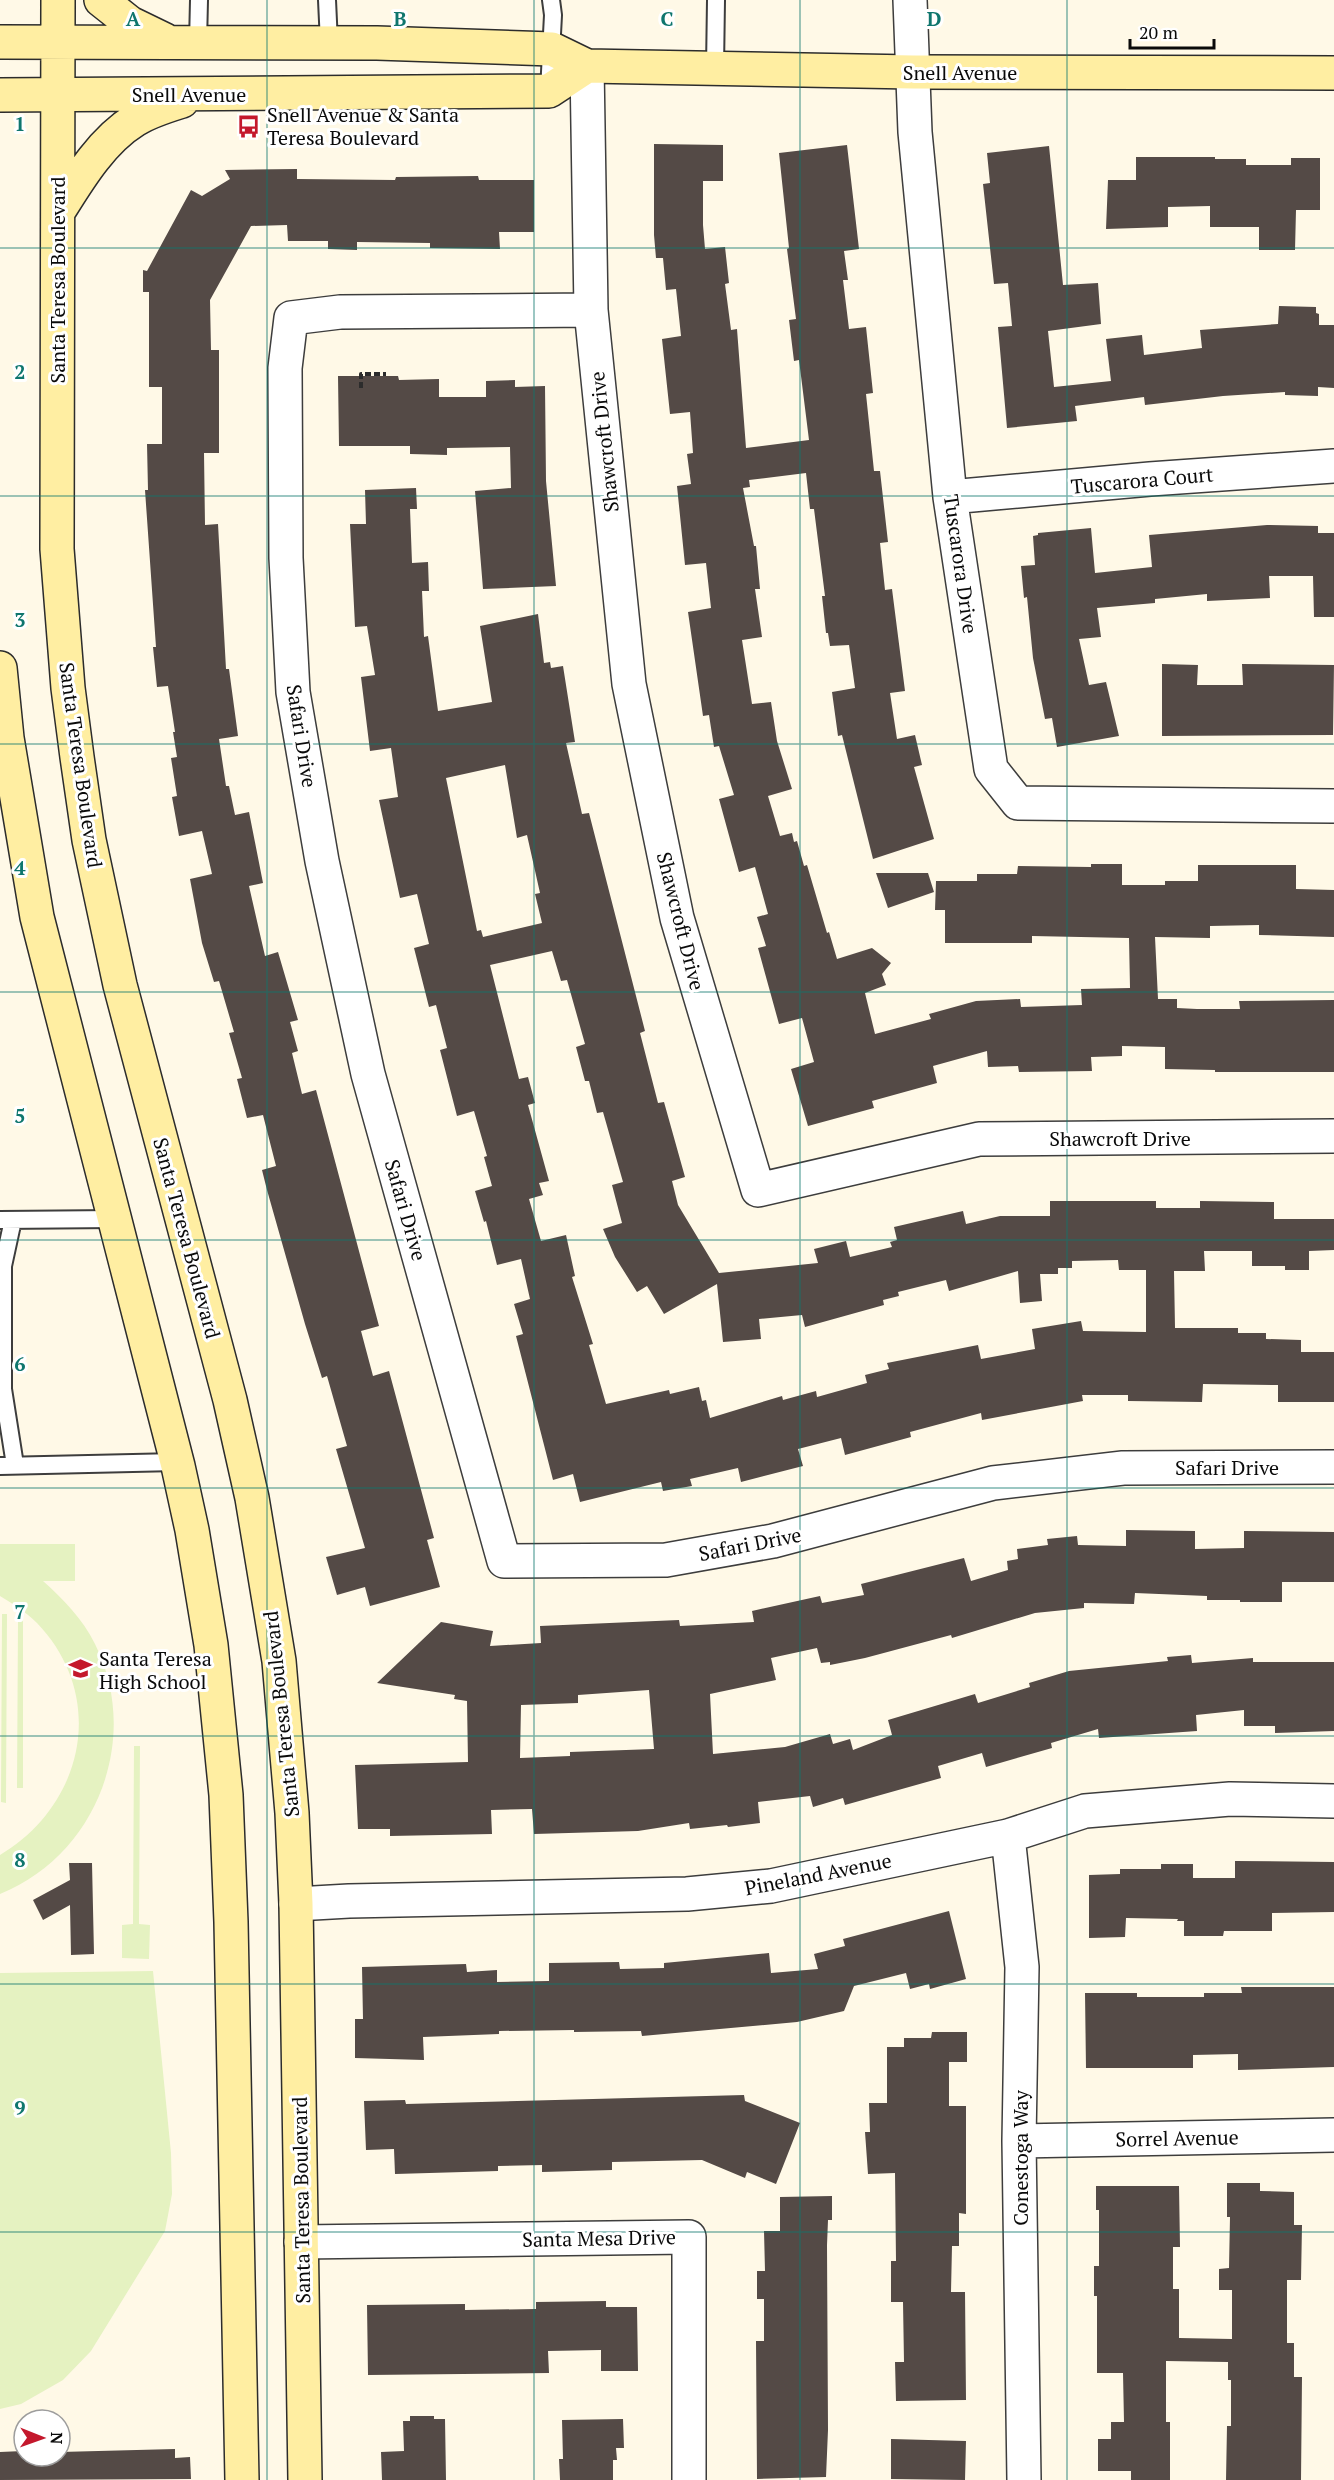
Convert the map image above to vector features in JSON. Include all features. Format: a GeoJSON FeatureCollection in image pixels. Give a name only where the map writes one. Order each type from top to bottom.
{"type":"FeatureCollection","features":[{"type":"Feature","properties":{"kind":"main road","name":"Santa Teresa Boulevard"},"geometry":{"type":"LineString","coordinates":[[58,0],[57,549],[68,688],[89,840],[120,985],[230,1400],[252,1498],[279,1661],[289,1766],[296,1904],[305,2480]]}},
{"type":"Feature","properties":{"kind":"main road"},"geometry":{"type":"LineString","coordinates":[[102,0],[130,23],[184,42]]}},
{"type":"Feature","properties":{"kind":"main road","name":"Snell Avenue"},"geometry":{"type":"LineString","coordinates":[[0,42],[328,43],[552,48],[587,66],[913,72],[1334,73]]}},
{"type":"Feature","properties":{"kind":"main road"},"geometry":{"type":"LineString","coordinates":[[549,91],[587,66]]}},
{"type":"Feature","properties":{"kind":"main road","name":"Snell Avenue"},"geometry":{"type":"LineString","coordinates":[[0,95],[549,91]]}},
{"type":"Feature","properties":{"kind":"main road"},"geometry":{"type":"LineString","coordinates":[[58,212],[80,177],[111,139],[134,120],[202,94]]}},
{"type":"Feature","properties":{"kind":"main road"},"geometry":{"type":"LineString","coordinates":[[0,668],[7,738],[37,917],[177,1461],[192,1530],[211,1645],[226,1794],[232,1945],[242,2480]]}},
{"type":"Feature","properties":{"kind":"street","name":"Tuscarora Drive"},"geometry":{"type":"LineString","coordinates":[[910,0],[915,132],[950,497],[991,769],[1018,803],[1334,806]]}},
{"type":"Feature","properties":{"kind":"street","name":"Shawcroft Drive"},"geometry":{"type":"LineString","coordinates":[[587,66],[591,310],[629,684],[677,918],[758,1190],[979,1138],[1334,1136]]}},
{"type":"Feature","properties":{"kind":"street","name":"Safari Drive"},"geometry":{"type":"LineString","coordinates":[[591,310],[340,312],[291,318],[285,368],[286,558],[293,692],[322,861],[368,1074],[504,1562],[666,1560],[773,1541],[993,1483],[1123,1468],[1334,1467]]}},
{"type":"Feature","properties":{"kind":"street","name":"Tuscarora Court"},"geometry":{"type":"LineString","coordinates":[[950,497],[1149,479],[1334,466]]}},
{"type":"Feature","properties":{"kind":"street","name":"Pineland Avenue"},"geometry":{"type":"LineString","coordinates":[[296,1904],[687,1894],[771,1886],[1008,1836],[1085,1811],[1230,1800],[1334,1801]]}},
{"type":"Feature","properties":{"kind":"street","name":"Conestoga Way"},"geometry":{"type":"LineString","coordinates":[[1008,1836],[1022,1967],[1019,2141],[1024,2480]]}},
{"type":"Feature","properties":{"kind":"street","name":"Sorrel Avenue"},"geometry":{"type":"LineString","coordinates":[[1019,2141],[1334,2135]]}},
{"type":"Feature","properties":{"kind":"street","name":"Santa Mesa Drive"},"geometry":{"type":"LineString","coordinates":[[301,2242],[689,2237],[689,2480]]}},
{"type":"Feature","properties":{"kind":"lane"},"geometry":{"type":"LineString","coordinates":[[184,42],[199,0]]}},
{"type":"Feature","properties":{"kind":"lane"},"geometry":{"type":"LineString","coordinates":[[327,0],[328,43]]}},
{"type":"Feature","properties":{"kind":"lane"},"geometry":{"type":"LineString","coordinates":[[549,91],[552,48],[551,0]]}},
{"type":"Feature","properties":{"kind":"lane"},"geometry":{"type":"LineString","coordinates":[[715,68],[716,0]]}},
{"type":"Feature","properties":{"kind":"lane"},"geometry":{"type":"LineString","coordinates":[[116,1219],[7,1220],[3,1266],[3,1378],[7,1466],[177,1461]]}},
{"type":"Feature","properties":{"kind":"path"},"geometry":{"type":"LineString","coordinates":[[361,388],[361,374],[386,374]]}},
{"type":"Feature","properties":{"kind":"green space"},"geometry":{"type":"Polygon","coordinates":[[[0,1544],[75,1544],[75,1581],[43,1581],[72,1610],[95,1644],[108,1680],[114,1717],[111,1754],[101,1790],[85,1823],[62,1852],[34,1876],[0,1894],[0,1855],[29,1834],[51,1808],[67,1779],[77,1748],[79,1716],[73,1683],[59,1652],[37,1623],[0,1596],[0,1544]]]}},
{"type":"Feature","properties":{"kind":"green space"},"geometry":{"type":"Polygon","coordinates":[[[2,1614],[7,1614],[6,1803],[1,1802],[2,1614]]]}},
{"type":"Feature","properties":{"kind":"green space"},"geometry":{"type":"Polygon","coordinates":[[[18,1619],[23,1620],[23,1788],[17,1788],[18,1619]]]}},
{"type":"Feature","properties":{"kind":"green space"},"geometry":{"type":"Polygon","coordinates":[[[134,1746],[140,1746],[139,1924],[150,1925],[149,1959],[122,1958],[122,1925],[133,1924],[134,1746]]]}},
{"type":"Feature","properties":{"kind":"green space"},"geometry":{"type":"Polygon","coordinates":[[[153,1971],[171,2153],[172,2194],[165,2231],[91,2351],[63,2380],[21,2404],[0,2409],[0,1973],[153,1971]]]}},
{"type":"Feature","properties":{"kind":"building"},"geometry":{"type":"Polygon","coordinates":[[[654,144],[723,145],[723,181],[703,181],[703,225],[705,249],[725,247],[729,283],[725,284],[731,330],[737,329],[746,448],[809,440],[799,360],[794,361],[789,320],[796,319],[787,249],[789,248],[779,153],[847,145],[859,249],[844,251],[848,280],[843,280],[849,329],[866,327],[873,393],[866,394],[874,471],[880,471],[888,542],[880,543],[885,590],[892,589],[905,691],[890,693],[897,739],[915,735],[922,765],[914,767],[934,839],[873,859],[842,735],[838,736],[832,692],[855,688],[849,645],[830,646],[828,633],[826,633],[822,596],[825,596],[814,509],[810,509],[806,473],[749,480],[750,487],[743,488],[754,546],[756,546],[760,589],[755,589],[762,637],[742,640],[752,704],[771,702],[777,741],[792,789],[768,796],[780,836],[792,833],[794,842],[797,841],[837,959],[872,948],[891,963],[882,974],[886,985],[865,993],[875,1034],[931,1019],[929,1014],[976,1001],[1020,999],[1021,1007],[1082,1005],[1081,989],[1130,988],[1129,938],[1032,936],[1032,943],[945,943],[945,910],[935,910],[936,881],[977,881],[977,874],[1017,874],[1018,866],[1091,867],[1091,864],[1122,864],[1122,885],[1165,885],[1165,881],[1198,881],[1198,865],[1296,865],[1296,889],[1334,890],[1334,937],[1259,935],[1259,925],[1210,926],[1210,938],[1155,937],[1158,999],[1177,999],[1177,1008],[1197,1009],[1240,1009],[1239,1001],[1334,1000],[1334,1072],[1215,1072],[1215,1070],[1165,1069],[1165,1047],[1122,1046],[1122,1056],[1091,1057],[1092,1071],[1019,1072],[1018,1066],[988,1067],[987,1051],[933,1066],[937,1083],[872,1101],[874,1108],[808,1126],[791,1069],[814,1062],[802,1018],[779,1024],[758,948],[766,946],[757,917],[768,914],[755,867],[739,872],[719,799],[734,795],[719,746],[714,747],[709,715],[703,716],[688,612],[711,608],[706,563],[685,565],[677,486],[691,484],[687,454],[693,453],[690,412],[670,414],[662,339],[681,336],[676,289],[666,290],[663,258],[656,258],[654,144]]]}},
{"type":"Feature","properties":{"kind":"building"},"geometry":{"type":"Polygon","coordinates":[[[1049,146],[1063,285],[1098,283],[1101,324],[1048,331],[1054,387],[1111,381],[1106,339],[1142,335],[1144,355],[1202,348],[1200,330],[1278,324],[1279,306],[1316,307],[1316,313],[1319,314],[1319,325],[1334,325],[1334,388],[1318,387],[1318,396],[1285,395],[1285,392],[1145,405],[1144,397],[1075,406],[1077,421],[1007,428],[998,327],[1012,326],[1008,283],[994,284],[983,184],[990,183],[987,153],[1049,146]]]}},
{"type":"Feature","properties":{"kind":"building"},"geometry":{"type":"Polygon","coordinates":[[[1136,157],[1246,159],[1246,165],[1291,165],[1291,158],[1320,158],[1320,210],[1296,210],[1295,250],[1259,250],[1259,227],[1210,227],[1210,206],[1168,207],[1168,227],[1106,229],[1108,180],[1136,180],[1136,157]]]}},
{"type":"Feature","properties":{"kind":"building"},"geometry":{"type":"Polygon","coordinates":[[[297,169],[297,179],[395,180],[396,177],[478,176],[479,180],[534,180],[534,232],[499,232],[500,249],[430,248],[430,243],[357,242],[357,250],[328,249],[328,241],[288,241],[287,225],[251,226],[210,300],[211,350],[219,350],[219,453],[204,453],[205,525],[218,524],[226,669],[229,669],[238,736],[219,739],[226,786],[229,786],[235,815],[249,812],[263,883],[249,886],[265,956],[278,952],[298,1020],[290,1022],[298,1051],[292,1053],[302,1094],[316,1090],[379,1326],[361,1331],[373,1376],[389,1371],[434,1538],[427,1540],[440,1587],[370,1606],[365,1587],[337,1595],[326,1557],[365,1548],[336,1449],[347,1446],[327,1376],[322,1378],[305,1324],[267,1190],[262,1170],[276,1166],[263,1115],[247,1118],[237,1079],[242,1078],[229,1033],[234,1032],[219,981],[214,982],[202,943],[190,879],[212,874],[202,831],[179,836],[172,797],[177,796],[171,758],[177,757],[173,732],[175,732],[168,686],[157,687],[153,647],[156,647],[145,490],[148,490],[147,444],[162,444],[162,387],[149,387],[149,292],[143,292],[143,270],[147,271],[191,190],[202,196],[230,179],[225,170],[297,169]]]}},
{"type":"Feature","properties":{"kind":"building"},"geometry":{"type":"Polygon","coordinates":[[[338,376],[398,376],[399,380],[439,379],[439,397],[486,397],[486,381],[515,380],[515,387],[545,386],[546,481],[556,586],[483,589],[475,491],[511,488],[510,447],[447,448],[447,455],[410,454],[410,446],[339,446],[338,376]]]}},
{"type":"Feature","properties":{"kind":"building"},"geometry":{"type":"Polygon","coordinates":[[[416,488],[417,509],[410,509],[412,563],[428,562],[429,591],[422,591],[424,637],[428,636],[438,711],[492,702],[480,626],[538,614],[544,663],[550,662],[551,668],[563,666],[575,742],[566,743],[582,814],[589,813],[645,1031],[640,1033],[658,1103],[664,1102],[685,1177],[672,1181],[678,1205],[719,1273],[818,1263],[814,1249],[846,1241],[850,1257],[892,1247],[890,1242],[897,1240],[894,1227],[963,1211],[966,1224],[1000,1216],[1050,1216],[1050,1201],[1156,1201],[1156,1208],[1200,1208],[1200,1201],[1274,1202],[1274,1219],[1334,1219],[1334,1250],[1309,1251],[1309,1270],[1285,1270],[1285,1266],[1252,1266],[1252,1251],[1204,1251],[1205,1271],[1174,1271],[1175,1328],[1238,1328],[1238,1333],[1266,1333],[1266,1339],[1301,1340],[1301,1352],[1334,1352],[1334,1402],[1278,1402],[1278,1385],[1203,1384],[1202,1402],[1128,1401],[1128,1395],[1082,1395],[1083,1401],[982,1420],[981,1413],[910,1432],[911,1437],[845,1455],[841,1438],[798,1449],[803,1466],[741,1482],[738,1468],[690,1479],[692,1486],[663,1491],[661,1482],[580,1502],[573,1474],[553,1480],[516,1336],[523,1334],[514,1304],[530,1299],[521,1259],[497,1265],[486,1221],[484,1222],[475,1191],[492,1186],[484,1157],[487,1156],[474,1111],[457,1116],[440,1050],[447,1048],[436,1005],[429,1007],[414,948],[429,944],[417,894],[400,898],[379,800],[398,797],[391,748],[370,751],[361,677],[375,675],[367,626],[355,627],[350,524],[366,524],[365,490],[416,488]],[[505,765],[446,778],[477,931],[481,930],[483,937],[542,923],[535,894],[540,893],[527,835],[517,838],[505,765]],[[552,951],[490,965],[519,1079],[528,1077],[535,1103],[528,1105],[549,1181],[539,1183],[543,1195],[529,1199],[541,1241],[566,1235],[575,1276],[572,1277],[593,1344],[589,1345],[606,1404],[669,1390],[670,1394],[699,1387],[702,1401],[706,1400],[710,1418],[782,1396],[783,1400],[816,1391],[817,1397],[867,1383],[865,1375],[889,1369],[887,1363],[978,1345],[981,1359],[1035,1349],[1032,1329],[1081,1321],[1083,1331],[1146,1332],[1146,1270],[1119,1270],[1118,1260],[1072,1261],[1072,1268],[1058,1268],[1058,1274],[1040,1274],[1042,1301],[1020,1303],[1018,1271],[949,1291],[946,1280],[898,1292],[899,1296],[883,1300],[884,1305],[805,1327],[802,1315],[759,1319],[761,1339],[723,1342],[717,1284],[664,1314],[647,1286],[637,1292],[615,1257],[603,1229],[622,1223],[612,1185],[623,1182],[603,1112],[597,1113],[589,1081],[585,1081],[576,1047],[585,1044],[567,980],[561,981],[552,951]]]}},
{"type":"Feature","properties":{"kind":"building"},"geometry":{"type":"Polygon","coordinates":[[[1267,525],[1318,526],[1318,533],[1334,533],[1334,617],[1314,617],[1313,576],[1269,576],[1270,598],[1207,601],[1207,594],[1155,599],[1155,603],[1097,608],[1101,637],[1079,639],[1089,685],[1106,682],[1119,736],[1057,747],[1052,718],[1045,719],[1033,658],[1027,597],[1024,598],[1021,566],[1035,565],[1033,536],[1038,533],[1091,528],[1095,573],[1152,567],[1149,535],[1267,525]]]}},
{"type":"Feature","properties":{"kind":"building"},"geometry":{"type":"Polygon","coordinates":[[[1162,664],[1198,665],[1197,685],[1243,685],[1242,664],[1334,665],[1333,735],[1162,736],[1162,664]]]}},
{"type":"Feature","properties":{"kind":"building"},"geometry":{"type":"Polygon","coordinates":[[[876,873],[928,873],[934,892],[888,908],[876,873]]]}},
{"type":"Feature","properties":{"kind":"building"},"geometry":{"type":"Polygon","coordinates":[[[1126,1530],[1195,1531],[1195,1549],[1244,1548],[1244,1531],[1334,1532],[1334,1582],[1282,1582],[1282,1602],[1207,1600],[1207,1596],[1135,1593],[1134,1604],[1084,1603],[1084,1608],[1035,1613],[952,1638],[951,1635],[830,1665],[830,1662],[821,1663],[817,1648],[771,1658],[776,1680],[710,1694],[713,1754],[785,1747],[830,1734],[833,1744],[850,1739],[853,1750],[892,1735],[888,1720],[975,1694],[978,1703],[1030,1687],[1029,1683],[1069,1671],[1168,1661],[1167,1657],[1191,1655],[1192,1663],[1253,1658],[1253,1662],[1334,1662],[1334,1731],[1275,1733],[1275,1726],[1244,1726],[1244,1710],[1196,1715],[1197,1731],[1099,1738],[1098,1729],[1051,1743],[1052,1748],[986,1767],[982,1753],[938,1766],[941,1778],[845,1805],[843,1798],[813,1807],[810,1796],[758,1802],[760,1823],[728,1827],[727,1825],[690,1829],[689,1823],[638,1831],[534,1834],[532,1809],[491,1810],[492,1834],[390,1836],[390,1829],[358,1829],[355,1765],[468,1762],[467,1701],[454,1699],[455,1695],[377,1683],[441,1622],[493,1631],[490,1646],[541,1643],[540,1626],[679,1620],[680,1626],[754,1622],[752,1611],[820,1596],[822,1603],[864,1595],[861,1584],[964,1558],[971,1581],[1008,1570],[1007,1561],[1018,1559],[1017,1549],[1048,1545],[1047,1539],[1077,1536],[1078,1545],[1126,1546],[1126,1530]],[[649,1690],[578,1695],[578,1703],[521,1705],[520,1758],[570,1756],[570,1752],[654,1749],[649,1690]]]}},
{"type":"Feature","properties":{"kind":"building"},"geometry":{"type":"Polygon","coordinates":[[[1235,1861],[1334,1862],[1334,1912],[1272,1913],[1272,1931],[1224,1931],[1223,1936],[1184,1936],[1184,1921],[1177,1921],[1178,1919],[1126,1918],[1125,1937],[1089,1938],[1089,1875],[1120,1874],[1120,1869],[1161,1869],[1161,1864],[1193,1864],[1193,1878],[1235,1878],[1235,1861]]]}},
{"type":"Feature","properties":{"kind":"building"},"geometry":{"type":"Polygon","coordinates":[[[69,1863],[92,1863],[94,1954],[71,1955],[70,1905],[43,1920],[33,1900],[70,1880],[69,1863]]]}},
{"type":"Feature","properties":{"kind":"building"},"geometry":{"type":"Polygon","coordinates":[[[949,1911],[966,1979],[930,1989],[929,1984],[910,1989],[906,1973],[854,1986],[844,2011],[797,2022],[642,2036],[641,2031],[574,2032],[574,2030],[499,2031],[499,2034],[423,2037],[424,2060],[355,2058],[355,2019],[363,2019],[362,1967],[466,1964],[467,1972],[497,1970],[497,1982],[549,1981],[549,1963],[619,1962],[620,1969],[664,1968],[664,1963],[769,1953],[771,1973],[818,1969],[814,1954],[845,1946],[843,1939],[949,1911]]]}},
{"type":"Feature","properties":{"kind":"building"},"geometry":{"type":"Polygon","coordinates":[[[1241,1987],[1334,1987],[1334,2067],[1238,2070],[1238,2054],[1193,2055],[1193,2068],[1086,2068],[1085,1993],[1137,1993],[1137,1997],[1204,1997],[1204,1993],[1242,1993],[1241,1987]]]}},
{"type":"Feature","properties":{"kind":"building"},"geometry":{"type":"Polygon","coordinates":[[[932,2032],[967,2032],[967,2062],[949,2062],[949,2106],[966,2106],[966,2214],[959,2213],[959,2246],[952,2246],[951,2292],[965,2292],[966,2400],[896,2401],[895,2362],[904,2362],[903,2302],[891,2302],[891,2261],[896,2261],[895,2173],[868,2174],[865,2132],[870,2132],[869,2103],[887,2103],[887,2047],[904,2047],[904,2038],[931,2038],[932,2032]]]}},
{"type":"Feature","properties":{"kind":"building"},"geometry":{"type":"Polygon","coordinates":[[[744,2095],[745,2101],[800,2123],[776,2184],[747,2172],[745,2178],[702,2160],[612,2162],[612,2170],[542,2172],[542,2165],[498,2166],[498,2171],[395,2174],[394,2149],[366,2150],[364,2101],[405,2100],[406,2104],[744,2095]]]}},
{"type":"Feature","properties":{"kind":"building"},"geometry":{"type":"Polygon","coordinates":[[[1227,2183],[1260,2183],[1260,2191],[1294,2192],[1294,2225],[1302,2225],[1301,2280],[1287,2280],[1287,2343],[1294,2343],[1294,2377],[1302,2377],[1301,2480],[1226,2480],[1227,2426],[1231,2426],[1231,2380],[1228,2380],[1228,2362],[1166,2361],[1166,2422],[1170,2422],[1170,2480],[1131,2480],[1131,2471],[1098,2471],[1098,2439],[1111,2439],[1111,2422],[1124,2422],[1123,2373],[1097,2373],[1097,2296],[1094,2296],[1094,2266],[1099,2266],[1099,2210],[1096,2210],[1096,2186],[1179,2186],[1180,2247],[1173,2247],[1173,2289],[1179,2289],[1179,2338],[1232,2339],[1232,2290],[1219,2290],[1219,2269],[1229,2268],[1230,2217],[1227,2217],[1227,2183]]]}},
{"type":"Feature","properties":{"kind":"building"},"geometry":{"type":"Polygon","coordinates":[[[832,2196],[832,2220],[828,2220],[827,2245],[826,2477],[757,2479],[756,2341],[764,2341],[764,2299],[757,2299],[757,2271],[765,2271],[764,2231],[780,2231],[780,2197],[832,2196]]]}},
{"type":"Feature","properties":{"kind":"building"},"geometry":{"type":"Polygon","coordinates":[[[606,2301],[606,2307],[637,2307],[638,2371],[601,2371],[601,2350],[548,2351],[549,2373],[368,2375],[367,2305],[465,2304],[465,2310],[536,2309],[536,2302],[606,2301]]]}},
{"type":"Feature","properties":{"kind":"building"},"geometry":{"type":"Polygon","coordinates":[[[410,2416],[434,2416],[434,2419],[445,2419],[446,2480],[382,2480],[381,2452],[404,2451],[403,2421],[410,2421],[410,2416]]]}},
{"type":"Feature","properties":{"kind":"building"},"geometry":{"type":"Polygon","coordinates":[[[623,2419],[624,2448],[616,2448],[617,2460],[613,2460],[613,2480],[560,2480],[559,2459],[563,2459],[562,2420],[623,2419]]]}},
{"type":"Feature","properties":{"kind":"building"},"geometry":{"type":"Polygon","coordinates":[[[891,2439],[966,2441],[965,2480],[891,2479],[891,2439]]]}},
{"type":"Feature","properties":{"kind":"building"},"geometry":{"type":"Polygon","coordinates":[[[175,2449],[175,2458],[190,2457],[191,2479],[0,2480],[0,2452],[12,2451],[12,2468],[72,2468],[72,2452],[175,2449]]]}},
{"type":"Feature","properties":{"kind":"place","name":"Snell Avenue & Santa Teresa Boulevard"},"geometry":{"type":"Point","coordinates":[249,126]}},
{"type":"Feature","properties":{"kind":"place","name":"Santa Teresa High School"},"geometry":{"type":"Point","coordinates":[81,1669]}}]}
